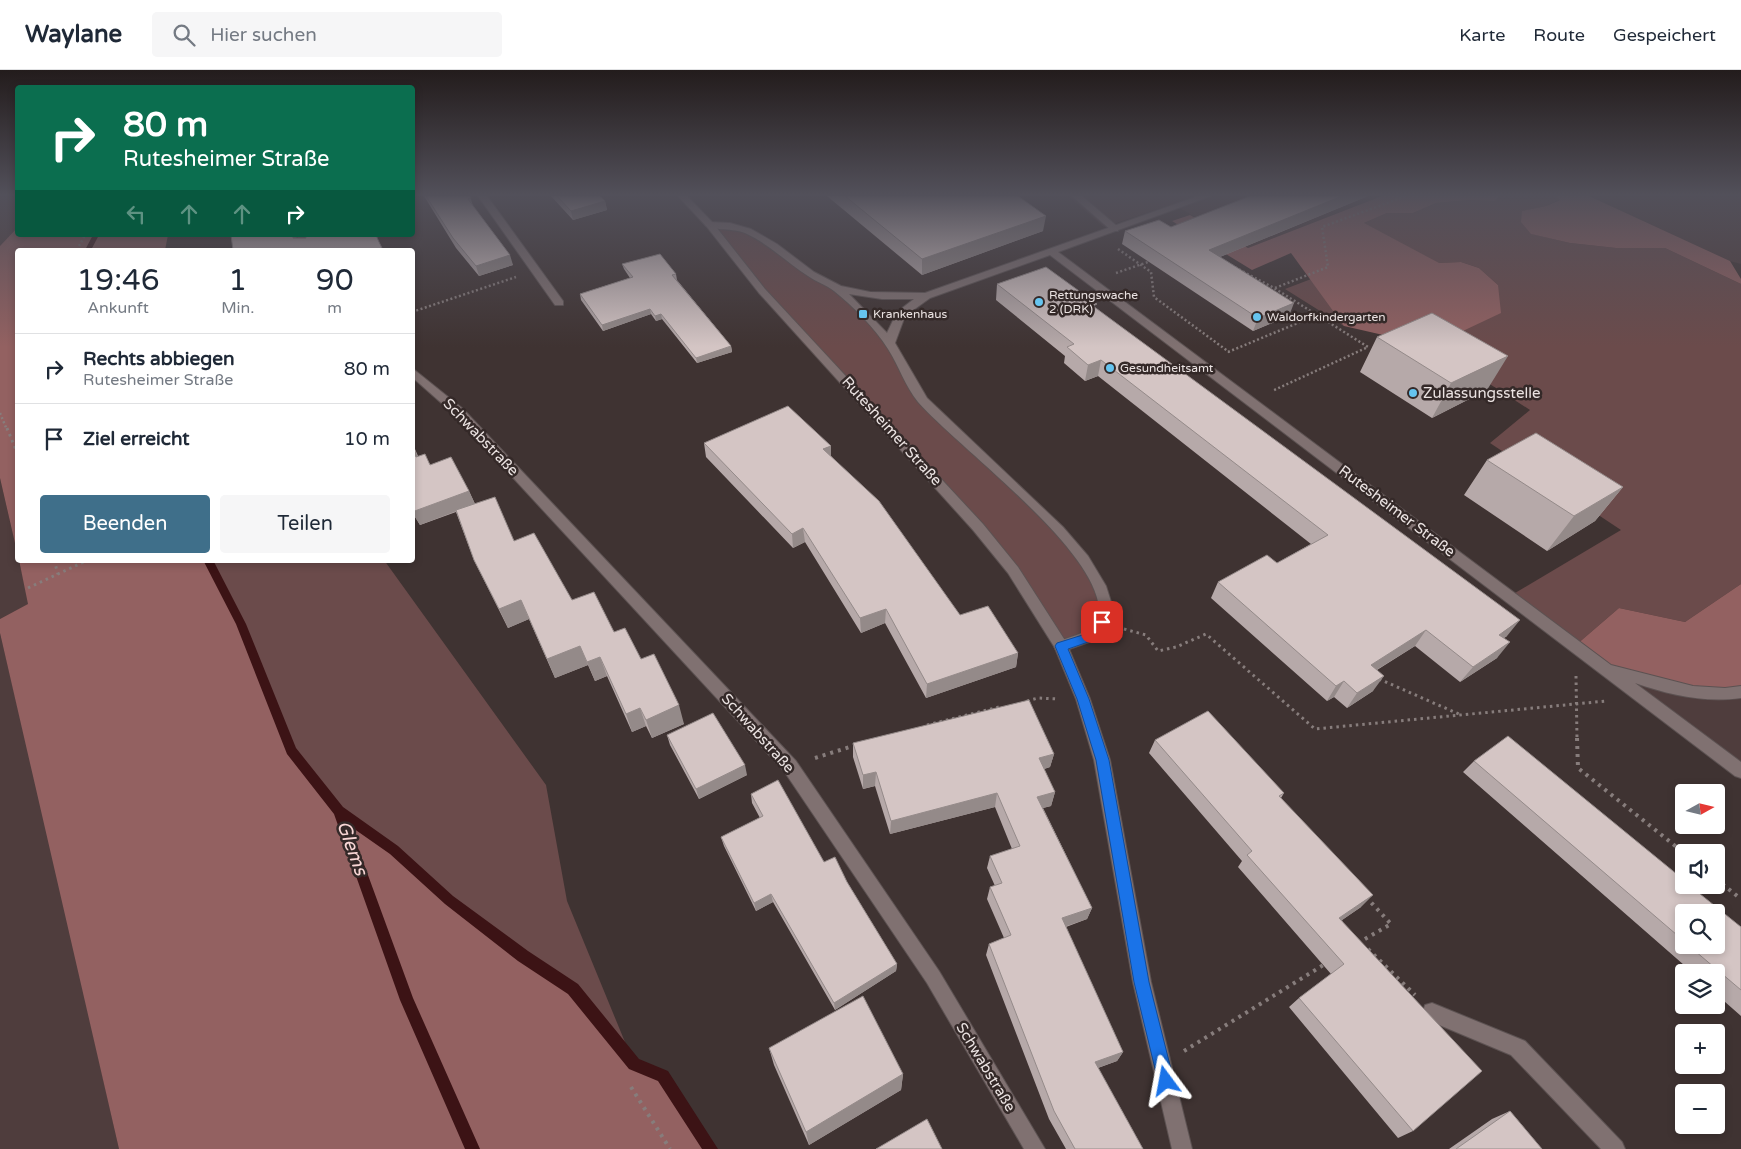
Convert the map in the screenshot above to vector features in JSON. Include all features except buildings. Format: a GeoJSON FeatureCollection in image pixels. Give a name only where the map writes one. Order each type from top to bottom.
{"type":"FeatureCollection","features":[{"type":"Feature","properties":{"kind":"street"},"geometry":{"type":"LineString","coordinates":[[519,246],[559,303]]}},
{"type":"Feature","properties":{"kind":"street","name":"Rutesheimer Straße"},"geometry":{"type":"LineString","coordinates":[[727,246],[762,291],[978,527],[1013,570],[1061,646],[1083,699],[1102,760],[1142,982],[1182,1149]]}},
{"type":"Feature","properties":{"kind":"street"},"geometry":{"type":"LineString","coordinates":[[771,246],[796,265],[838,289],[890,343],[921,398],[1048,518],[1072,545],[1102,588],[1106,609],[1102,622],[1093,636],[1061,646]]}},
{"type":"Feature","properties":{"kind":"street"},"geometry":{"type":"LineString","coordinates":[[890,343],[893,327],[903,310],[926,296],[1067,246]]}},
{"type":"Feature","properties":{"kind":"street","name":"Rutesheimer Straße"},"geometry":{"type":"LineString","coordinates":[[1052,252],[1741,771]]}},
{"type":"Feature","properties":{"kind":"street"},"geometry":{"type":"LineString","coordinates":[[838,289],[886,296],[926,296]]}},
{"type":"Feature","properties":{"kind":"street","name":"Schwabstraße"},"geometry":{"type":"LineString","coordinates":[[415,374],[459,412],[790,766],[932,977],[1035,1149]]}},
{"type":"Feature","properties":{"kind":"street"},"geometry":{"type":"LineString","coordinates":[[1604,666],[1671,688],[1726,695],[1741,692]]}},
{"type":"Feature","properties":{"kind":"street"},"geometry":{"type":"LineString","coordinates":[[1432,1012],[1518,1048],[1615,1149]]}},
{"type":"Feature","properties":{"kind":"path"},"geometry":{"type":"LineString","coordinates":[[1114,246],[1152,272],[1154,297],[1229,352]]}},
{"type":"Feature","properties":{"kind":"path"},"geometry":{"type":"LineString","coordinates":[[1274,288],[1328,267],[1325,246]]}},
{"type":"Feature","properties":{"kind":"path"},"geometry":{"type":"LineString","coordinates":[[1093,282],[1148,262]]}},
{"type":"Feature","properties":{"kind":"path"},"geometry":{"type":"LineString","coordinates":[[1231,264],[1274,288],[1368,347],[1251,401]]}},
{"type":"Feature","properties":{"kind":"path"},"geometry":{"type":"LineString","coordinates":[[415,311],[536,270]]}},
{"type":"Feature","properties":{"kind":"path"},"geometry":{"type":"LineString","coordinates":[[1201,363],[1317,315]]}},
{"type":"Feature","properties":{"kind":"path"},"geometry":{"type":"LineString","coordinates":[[0,413],[15,448]]}},
{"type":"Feature","properties":{"kind":"path"},"geometry":{"type":"LineString","coordinates":[[55,563],[58,574]]}},
{"type":"Feature","properties":{"kind":"path"},"geometry":{"type":"LineString","coordinates":[[28,588],[82,563]]}},
{"type":"Feature","properties":{"kind":"path"},"geometry":{"type":"LineString","coordinates":[[1146,635],[1158,651],[1176,647],[1206,634],[1315,729],[1577,705],[1641,695]]}},
{"type":"Feature","properties":{"kind":"path"},"geometry":{"type":"LineString","coordinates":[[1576,645],[1578,768],[1675,846]]}},
{"type":"Feature","properties":{"kind":"path"},"geometry":{"type":"LineString","coordinates":[[1374,682],[1380,678],[1462,716]]}},
{"type":"Feature","properties":{"kind":"path"},"geometry":{"type":"LineString","coordinates":[[1019,703],[1038,698]]}},
{"type":"Feature","properties":{"kind":"path"},"geometry":{"type":"LineString","coordinates":[[926,725],[1000,707]]}},
{"type":"Feature","properties":{"kind":"path"},"geometry":{"type":"LineString","coordinates":[[790,766],[863,743]]}},
{"type":"Feature","properties":{"kind":"path"},"geometry":{"type":"LineString","coordinates":[[1725,886],[1741,899]]}},
{"type":"Feature","properties":{"kind":"path"},"geometry":{"type":"LineString","coordinates":[[1352,947],[1391,924],[1359,889]]}},
{"type":"Feature","properties":{"kind":"path"},"geometry":{"type":"LineString","coordinates":[[1361,942],[1432,1012]]}},
{"type":"Feature","properties":{"kind":"path"},"geometry":{"type":"LineString","coordinates":[[1162,1064],[1328,962]]}},
{"type":"Feature","properties":{"kind":"path"},"geometry":{"type":"LineString","coordinates":[[631,1087],[670,1149]]}},
{"type":"Feature","properties":{"kind":"shaded area"},"geometry":{"type":"Polygon","coordinates":[[[0,246],[166,246],[165,248],[15,248],[15,543],[0,478],[0,246]]]}},
{"type":"Feature","properties":{"kind":"shaded area"},"geometry":{"type":"Polygon","coordinates":[[[727,246],[773,246],[838,289],[890,343],[921,398],[1048,518],[1102,588],[1102,622],[1061,646],[1013,570],[762,291],[727,246]]]}},
{"type":"Feature","properties":{"kind":"shaded area"},"geometry":{"type":"Polygon","coordinates":[[[1213,246],[1245,246],[1248,248],[1252,246],[1408,246],[1439,263],[1461,262],[1479,268],[1498,285],[1501,313],[1431,346],[1344,326],[1291,253],[1252,270],[1213,246]]]}},
{"type":"Feature","properties":{"kind":"shaded area"},"geometry":{"type":"Polygon","coordinates":[[[1352,246],[1665,248],[1741,284],[1741,584],[1685,622],[1619,608],[1576,645],[1510,596],[1621,530],[1490,443],[1530,410],[1431,346],[1498,285],[1479,268],[1461,262],[1439,263],[1344,326],[1285,289],[1340,268],[1352,246]]]}},
{"type":"Feature","properties":{"kind":"shaded area"},"geometry":{"type":"Polygon","coordinates":[[[1601,246],[1698,246],[1730,261],[1741,279],[1741,284],[1665,248],[1601,246]]]}},
{"type":"Feature","properties":{"kind":"shaded area"},"geometry":{"type":"Polygon","coordinates":[[[1698,246],[1741,246],[1741,264],[1698,246]]]}},
{"type":"Feature","properties":{"kind":"shaded area"},"geometry":{"type":"Polygon","coordinates":[[[0,478],[15,543],[15,563],[20,563],[29,604],[0,619],[0,478]]]}},
{"type":"Feature","properties":{"kind":"shaded area"},"geometry":{"type":"Polygon","coordinates":[[[20,563],[210,563],[241,624],[291,751],[339,811],[394,850],[449,900],[523,956],[573,989],[634,1064],[663,1076],[711,1149],[119,1149],[0,633],[0,619],[28,604],[20,563]]]}},
{"type":"Feature","properties":{"kind":"shaded area"},"geometry":{"type":"Polygon","coordinates":[[[210,563],[386,563],[546,785],[567,901],[634,1064],[573,989],[523,956],[449,900],[394,850],[339,811],[291,751],[241,624],[210,563]]]}},
{"type":"Feature","properties":{"kind":"shaded area"},"geometry":{"type":"Polygon","coordinates":[[[1741,584],[1741,692],[1726,695],[1604,666],[1576,645],[1619,608],[1685,622],[1741,584]]]}},
{"type":"Feature","properties":{"kind":"shaded area"},"geometry":{"type":"Polygon","coordinates":[[[0,633],[48,835],[119,1149],[0,1149],[0,633]]]}},
{"type":"Feature","properties":{"kind":"shaded area"},"geometry":{"type":"Polygon","coordinates":[[[1604,666],[1741,692],[1741,771],[1604,666]]]}},
{"type":"Feature","properties":{"kind":"waterway","name":"Glems"},"geometry":{"type":"LineString","coordinates":[[210,563],[241,624],[291,751],[339,811]]}},
{"type":"Feature","properties":{"kind":"waterway"},"geometry":{"type":"LineString","coordinates":[[339,811],[394,850],[449,900],[523,956],[573,989],[634,1064],[663,1076],[711,1149]]}},
{"type":"Feature","properties":{"kind":"waterway","name":"Glems"},"geometry":{"type":"LineString","coordinates":[[339,811],[407,1000],[473,1149]]}},
{"type":"Feature","properties":{"kind":"place","name":"Rettungswache 2 (DRK)"},"geometry":{"type":"Point","coordinates":[1039,302]}},
{"type":"Feature","properties":{"kind":"place","name":"Krankenhaus"},"geometry":{"type":"Point","coordinates":[863,314]}},
{"type":"Feature","properties":{"kind":"place","name":"Waldorfkindergarten"},"geometry":{"type":"Point","coordinates":[1257,317]}},
{"type":"Feature","properties":{"kind":"place","name":"Gesundheitsamt"},"geometry":{"type":"Point","coordinates":[1110,368]}},
{"type":"Feature","properties":{"kind":"place","name":"Zulassungsstelle"},"geometry":{"type":"Point","coordinates":[1413,393]}},
{"type":"Feature","properties":{"kind":"route"},"geometry":{"type":"LineString","coordinates":[[1102,622],[1093,636],[1061,646],[1092,724],[1102,760],[1142,982],[1166,1081]]}}]}
